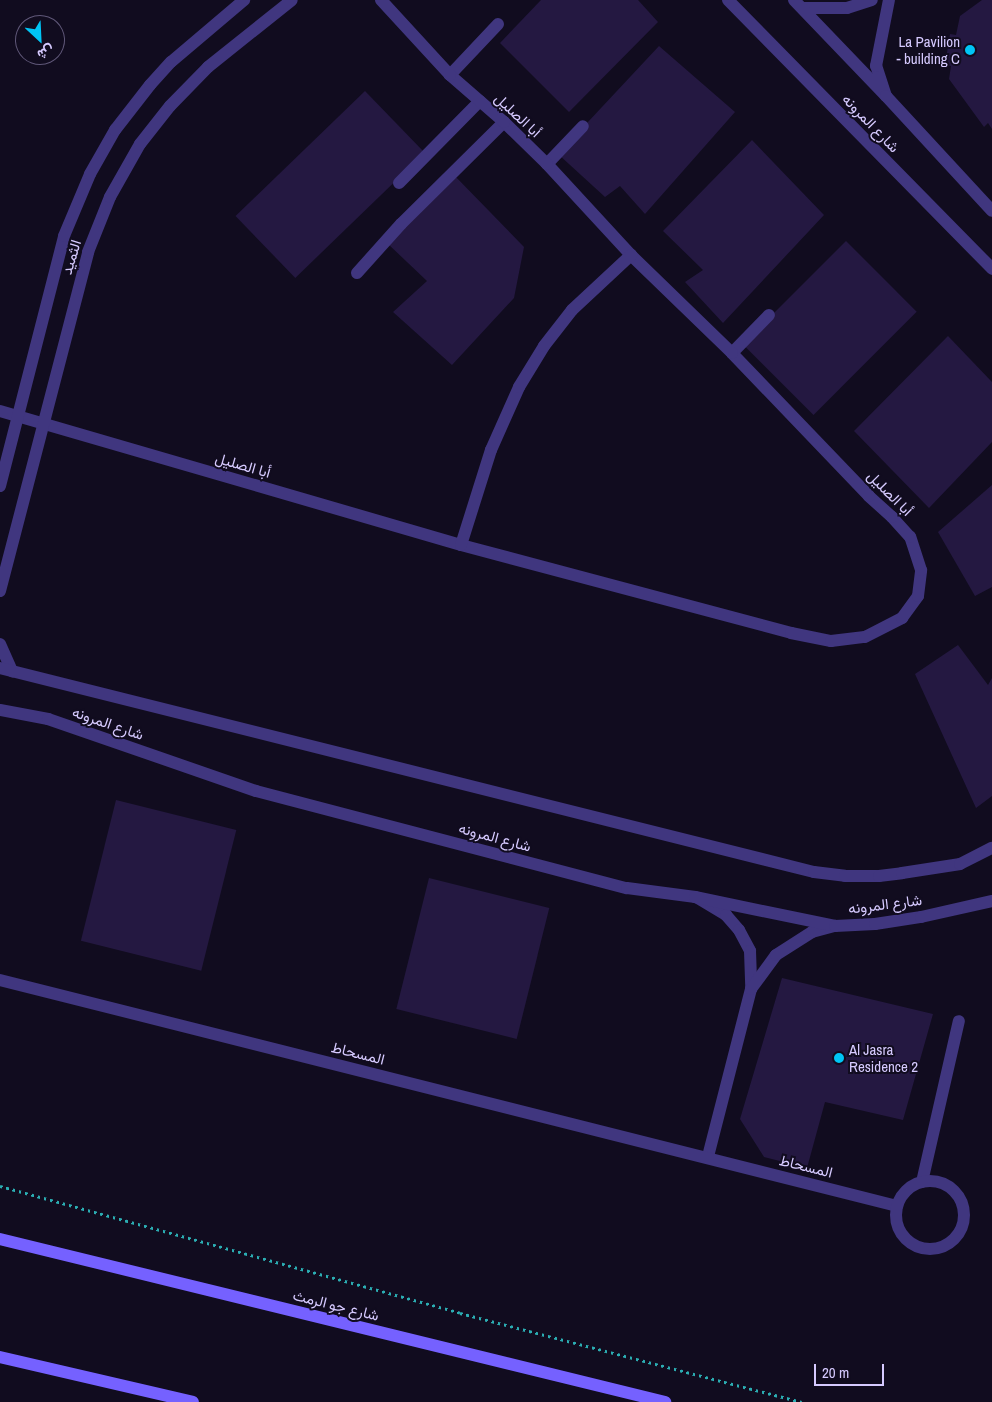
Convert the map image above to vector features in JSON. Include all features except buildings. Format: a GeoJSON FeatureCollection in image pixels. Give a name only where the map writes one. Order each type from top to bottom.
{"type":"FeatureCollection","features":[{"type":"Feature","properties":{"kind":"main road","name":"شارع جو الرمث"},"geometry":{"type":"LineString","coordinates":[[0,1239],[665,1402]]}},
{"type":"Feature","properties":{"kind":"main road"},"geometry":{"type":"LineString","coordinates":[[0,1357],[193,1402]]}},
{"type":"Feature","properties":{"kind":"street","name":"الثميد"},"geometry":{"type":"LineString","coordinates":[[0,486],[64,236],[90,174],[115,130],[150,85],[177,56],[244,0]]}},
{"type":"Feature","properties":{"kind":"street","name":"الثميد"},"geometry":{"type":"LineString","coordinates":[[0,591],[88,252],[110,197],[140,144],[170,106],[208,67],[292,0]]}},
{"type":"Feature","properties":{"kind":"street","name":"أبا الصليل"},"geometry":{"type":"LineString","coordinates":[[0,411],[17,414],[461,545],[791,633],[832,641],[865,637],[902,618],[918,596],[921,570],[910,537],[892,516],[869,496],[732,353],[631,255],[547,164],[504,122],[450,75],[382,0]]}},
{"type":"Feature","properties":{"kind":"street","name":"شارع المرونه"},"geometry":{"type":"LineString","coordinates":[[728,0],[992,269]]}},
{"type":"Feature","properties":{"kind":"street"},"geometry":{"type":"LineString","coordinates":[[798,4],[847,8],[872,0]]}},
{"type":"Feature","properties":{"kind":"street"},"geometry":{"type":"LineString","coordinates":[[886,96],[876,66],[889,0]]}},
{"type":"Feature","properties":{"kind":"street","name":"شارع المرونه"},"geometry":{"type":"LineString","coordinates":[[798,4],[992,211]]}},
{"type":"Feature","properties":{"kind":"street"},"geometry":{"type":"LineString","coordinates":[[450,75],[498,24]]}},
{"type":"Feature","properties":{"kind":"street"},"geometry":{"type":"LineString","coordinates":[[399,183],[480,102]]}},
{"type":"Feature","properties":{"kind":"street"},"geometry":{"type":"LineString","coordinates":[[357,273],[401,224],[504,122]]}},
{"type":"Feature","properties":{"kind":"street"},"geometry":{"type":"LineString","coordinates":[[547,164],[583,126]]}},
{"type":"Feature","properties":{"kind":"street"},"geometry":{"type":"LineString","coordinates":[[461,545],[491,450],[519,388],[544,346],[572,310],[631,255]]}},
{"type":"Feature","properties":{"kind":"street"},"geometry":{"type":"LineString","coordinates":[[732,353],[769,315]]}},
{"type":"Feature","properties":{"kind":"street"},"geometry":{"type":"LineString","coordinates":[[0,644],[6,670]]}},
{"type":"Feature","properties":{"kind":"street","name":"شارع المرونه"},"geometry":{"type":"LineString","coordinates":[[6,670],[814,872],[845,876],[879,876],[902,873],[960,864],[992,848]]}},
{"type":"Feature","properties":{"kind":"street","name":"شارع المرونه"},"geometry":{"type":"LineString","coordinates":[[0,710],[48,719],[256,791],[627,888],[695,896],[836,926],[875,924],[921,917],[992,901]]}},
{"type":"Feature","properties":{"kind":"street"},"geometry":{"type":"LineString","coordinates":[[695,896],[726,915],[744,938],[750,952],[751,989],[708,1157]]}},
{"type":"Feature","properties":{"kind":"street"},"geometry":{"type":"LineString","coordinates":[[751,989],[776,955],[812,932],[836,926]]}},
{"type":"Feature","properties":{"kind":"street","name":"المسحاط"},"geometry":{"type":"LineString","coordinates":[[0,980],[897,1206]]}},
{"type":"Feature","properties":{"kind":"street"},"geometry":{"type":"LineString","coordinates":[[922,1182],[959,1021]]}},
{"type":"Feature","properties":{"kind":"street"},"geometry":{"type":"LineString","coordinates":[[934,1181],[946,1184],[955,1191],[962,1202],[964,1213],[963,1225],[959,1235],[951,1243],[931,1250],[910,1244],[897,1227],[897,1206],[902,1195],[911,1187],[922,1182],[934,1181]]}},
{"type":"Feature","properties":{"kind":"path"},"geometry":{"type":"LineString","coordinates":[[0,1186],[460,1313],[802,1402]]}},
{"type":"Feature","properties":{"kind":"place","name":"La Pavilion - building C"},"geometry":{"type":"Point","coordinates":[970,50]}},
{"type":"Feature","properties":{"kind":"place","name":"Al Jasra Residence 2"},"geometry":{"type":"Point","coordinates":[839,1058]}}]}
